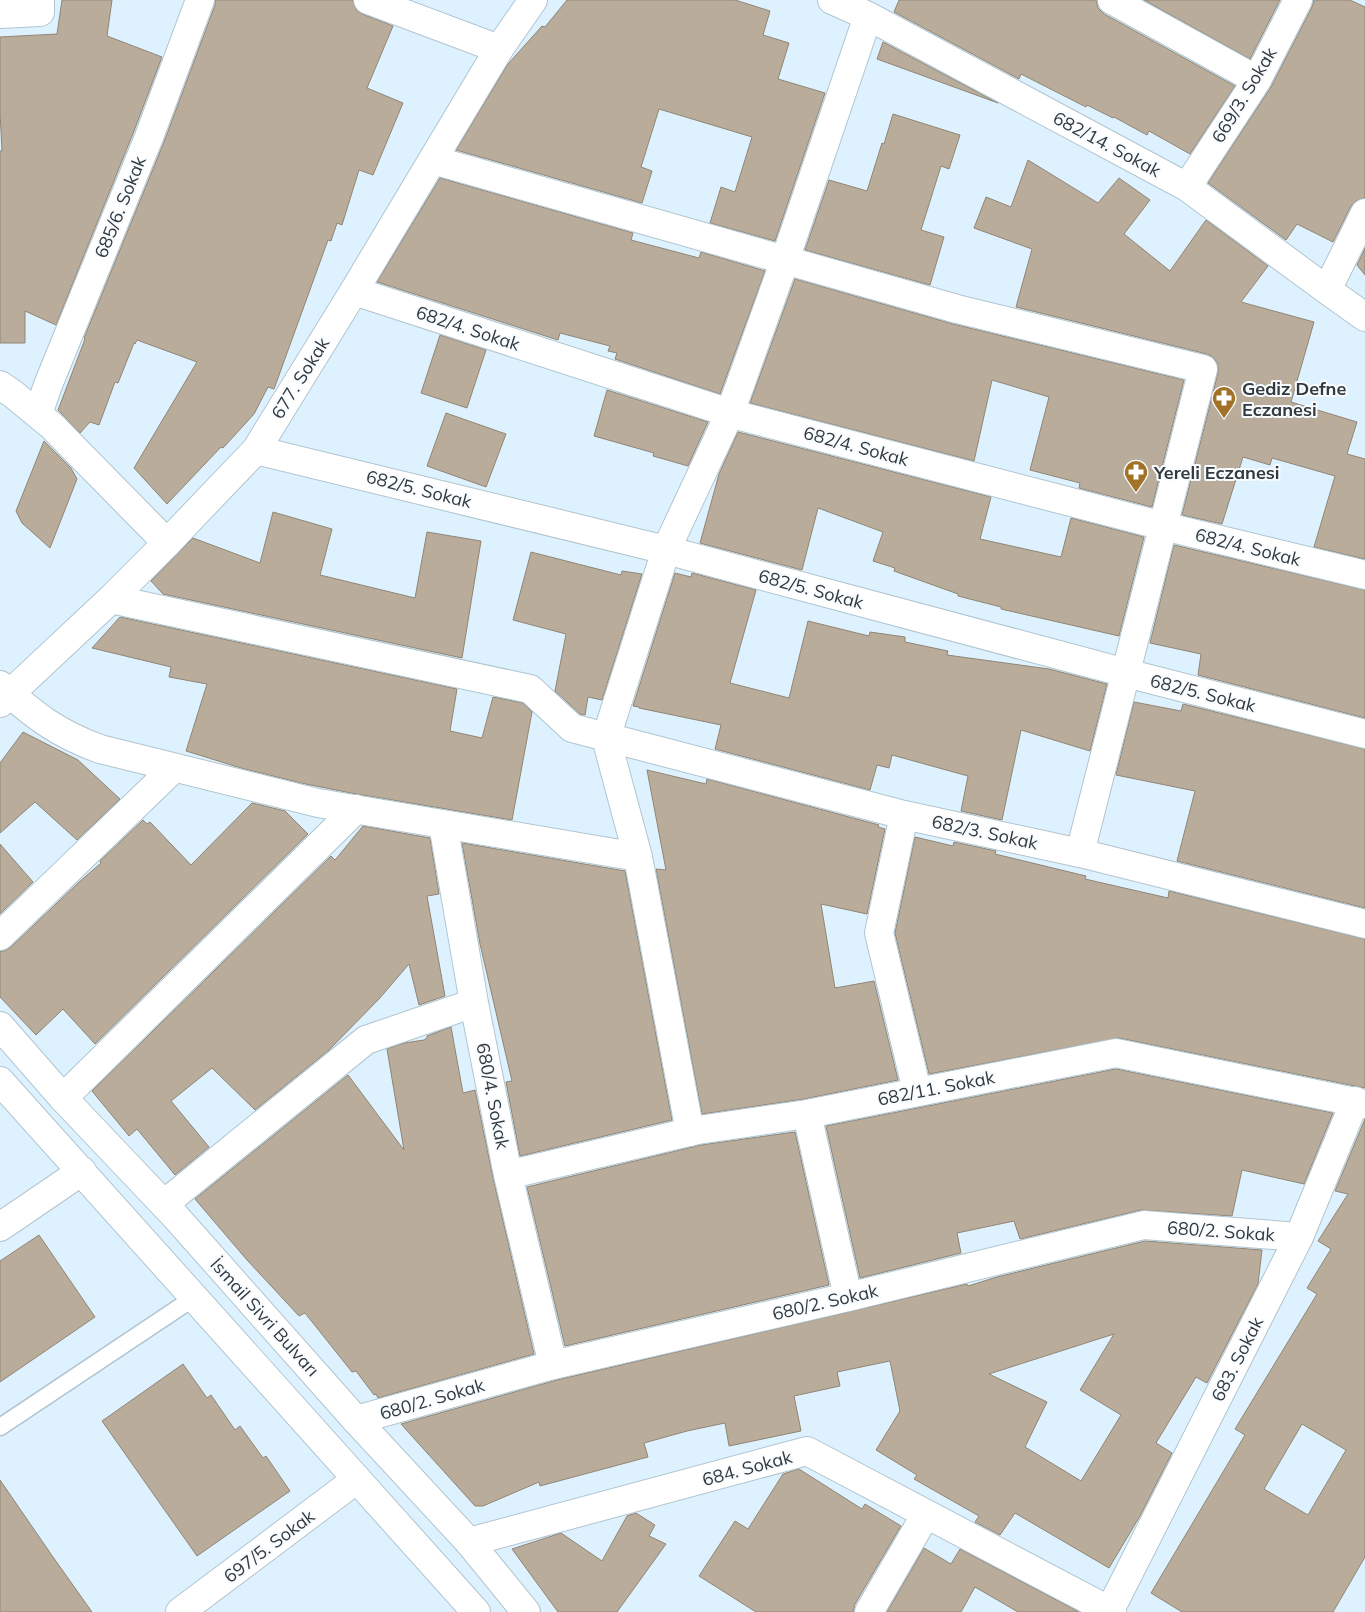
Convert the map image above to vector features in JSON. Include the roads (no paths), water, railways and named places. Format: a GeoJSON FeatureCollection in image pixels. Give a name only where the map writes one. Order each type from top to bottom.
{"type":"FeatureCollection","features":[{"type":"Feature","properties":{"kind":"street"},"geometry":{"type":"LineString","coordinates":[[0,14],[40,12],[40,0]]}},
{"type":"Feature","properties":{"kind":"street","name":"685/6. Sokak"},"geometry":{"type":"LineString","coordinates":[[38,414],[200,0]]}},
{"type":"Feature","properties":{"kind":"street"},"geometry":{"type":"LineString","coordinates":[[368,0],[499,48]]}},
{"type":"Feature","properties":{"kind":"street","name":"677. Sokak"},"geometry":{"type":"LineString","coordinates":[[3,694],[111,599],[256,450],[354,291],[499,48],[533,0]]}},
{"type":"Feature","properties":{"kind":"street","name":"682/14. Sokak"},"geometry":{"type":"LineString","coordinates":[[832,0],[868,16],[1187,187],[1365,316]]}},
{"type":"Feature","properties":{"kind":"street"},"geometry":{"type":"LineString","coordinates":[[1112,0],[1257,80]]}},
{"type":"Feature","properties":{"kind":"street","name":"669/3. Sokak"},"geometry":{"type":"LineString","coordinates":[[1187,187],[1257,80],[1298,0]]}},
{"type":"Feature","properties":{"kind":"street"},"geometry":{"type":"LineString","coordinates":[[690,1132],[638,857],[606,738],[666,550],[730,413],[785,260],[868,16]]}},
{"type":"Feature","properties":{"kind":"street"},"geometry":{"type":"LineString","coordinates":[[433,160],[957,309],[1203,369],[1080,853]]}},
{"type":"Feature","properties":{"kind":"street"},"geometry":{"type":"LineString","coordinates":[[1327,290],[1365,213]]}},
{"type":"Feature","properties":{"kind":"street","name":"682/4. Sokak"},"geometry":{"type":"LineString","coordinates":[[354,291],[730,413],[1163,526],[1365,575]]}},
{"type":"Feature","properties":{"kind":"street"},"geometry":{"type":"LineString","coordinates":[[0,385],[52,426],[167,543]]}},
{"type":"Feature","properties":{"kind":"street","name":"682/5. Sokak"},"geometry":{"type":"LineString","coordinates":[[256,450],[666,550],[1126,673],[1365,734]]}},
{"type":"Feature","properties":{"kind":"street","name":"682/3. Sokak"},"geometry":{"type":"LineString","coordinates":[[111,599],[530,689],[572,728],[606,738],[904,815],[1080,853],[1365,924]]}},
{"type":"Feature","properties":{"kind":"street"},"geometry":{"type":"LineString","coordinates":[[3,694],[59,732],[79,742],[174,768],[318,803],[638,857]]}},
{"type":"Feature","properties":{"kind":"street"},"geometry":{"type":"LineString","coordinates":[[0,936],[174,768]]}},
{"type":"Feature","properties":{"kind":"street"},"geometry":{"type":"LineString","coordinates":[[63,1098],[356,809]]}},
{"type":"Feature","properties":{"kind":"street"},"geometry":{"type":"LineString","coordinates":[[904,815],[879,934],[917,1091]]}},
{"type":"Feature","properties":{"kind":"street","name":"680/4. Sokak"},"geometry":{"type":"LineString","coordinates":[[443,824],[474,1003],[508,1175],[553,1365]]}},
{"type":"Feature","properties":{"kind":"street"},"geometry":{"type":"LineString","coordinates":[[164,1204],[366,1040],[474,1003]]}},
{"type":"Feature","properties":{"kind":"street","name":"İsmail Sivri Bulvarı"},"geometry":{"type":"LineString","coordinates":[[0,1026],[63,1098],[164,1204],[356,1420],[469,1542],[526,1612]]}},
{"type":"Feature","properties":{"kind":"street","name":"682/11. Sokak"},"geometry":{"type":"LineString","coordinates":[[508,1175],[690,1132],[807,1114],[1116,1053],[1360,1103]]}},
{"type":"Feature","properties":{"kind":"street"},"geometry":{"type":"LineString","coordinates":[[0,1081],[476,1612]]}},
{"type":"Feature","properties":{"kind":"street","name":"683. Sokak"},"geometry":{"type":"LineString","coordinates":[[1110,1611],[1299,1237],[1360,1103]]}},
{"type":"Feature","properties":{"kind":"street"},"geometry":{"type":"LineString","coordinates":[[807,1114],[848,1297]]}},
{"type":"Feature","properties":{"kind":"street"},"geometry":{"type":"LineString","coordinates":[[0,1227],[82,1171]]}},
{"type":"Feature","properties":{"kind":"street","name":"680/2. Sokak"},"geometry":{"type":"LineString","coordinates":[[356,1420],[553,1365],[848,1297],[1144,1225],[1299,1237]]}},
{"type":"Feature","properties":{"kind":"street","name":"684. Sokak"},"geometry":{"type":"LineString","coordinates":[[469,1542],[807,1451],[1110,1611]]}},
{"type":"Feature","properties":{"kind":"street","name":"697/5. Sokak"},"geometry":{"type":"LineString","coordinates":[[180,1612],[357,1479]]}},
{"type":"Feature","properties":{"kind":"street"},"geometry":{"type":"LineString","coordinates":[[869,1612],[926,1514]]}},
{"type":"Feature","properties":{"kind":"lane"},"geometry":{"type":"LineString","coordinates":[[0,1427],[195,1297]]}},
{"type":"Feature","properties":{"kind":"place","name":"Gediz Defne Eczanesi"},"geometry":{"type":"Point","coordinates":[1224,419]}},
{"type":"Feature","properties":{"kind":"place","name":"Yereli Eczanesi"},"geometry":{"type":"Point","coordinates":[1136,493]}}]}
